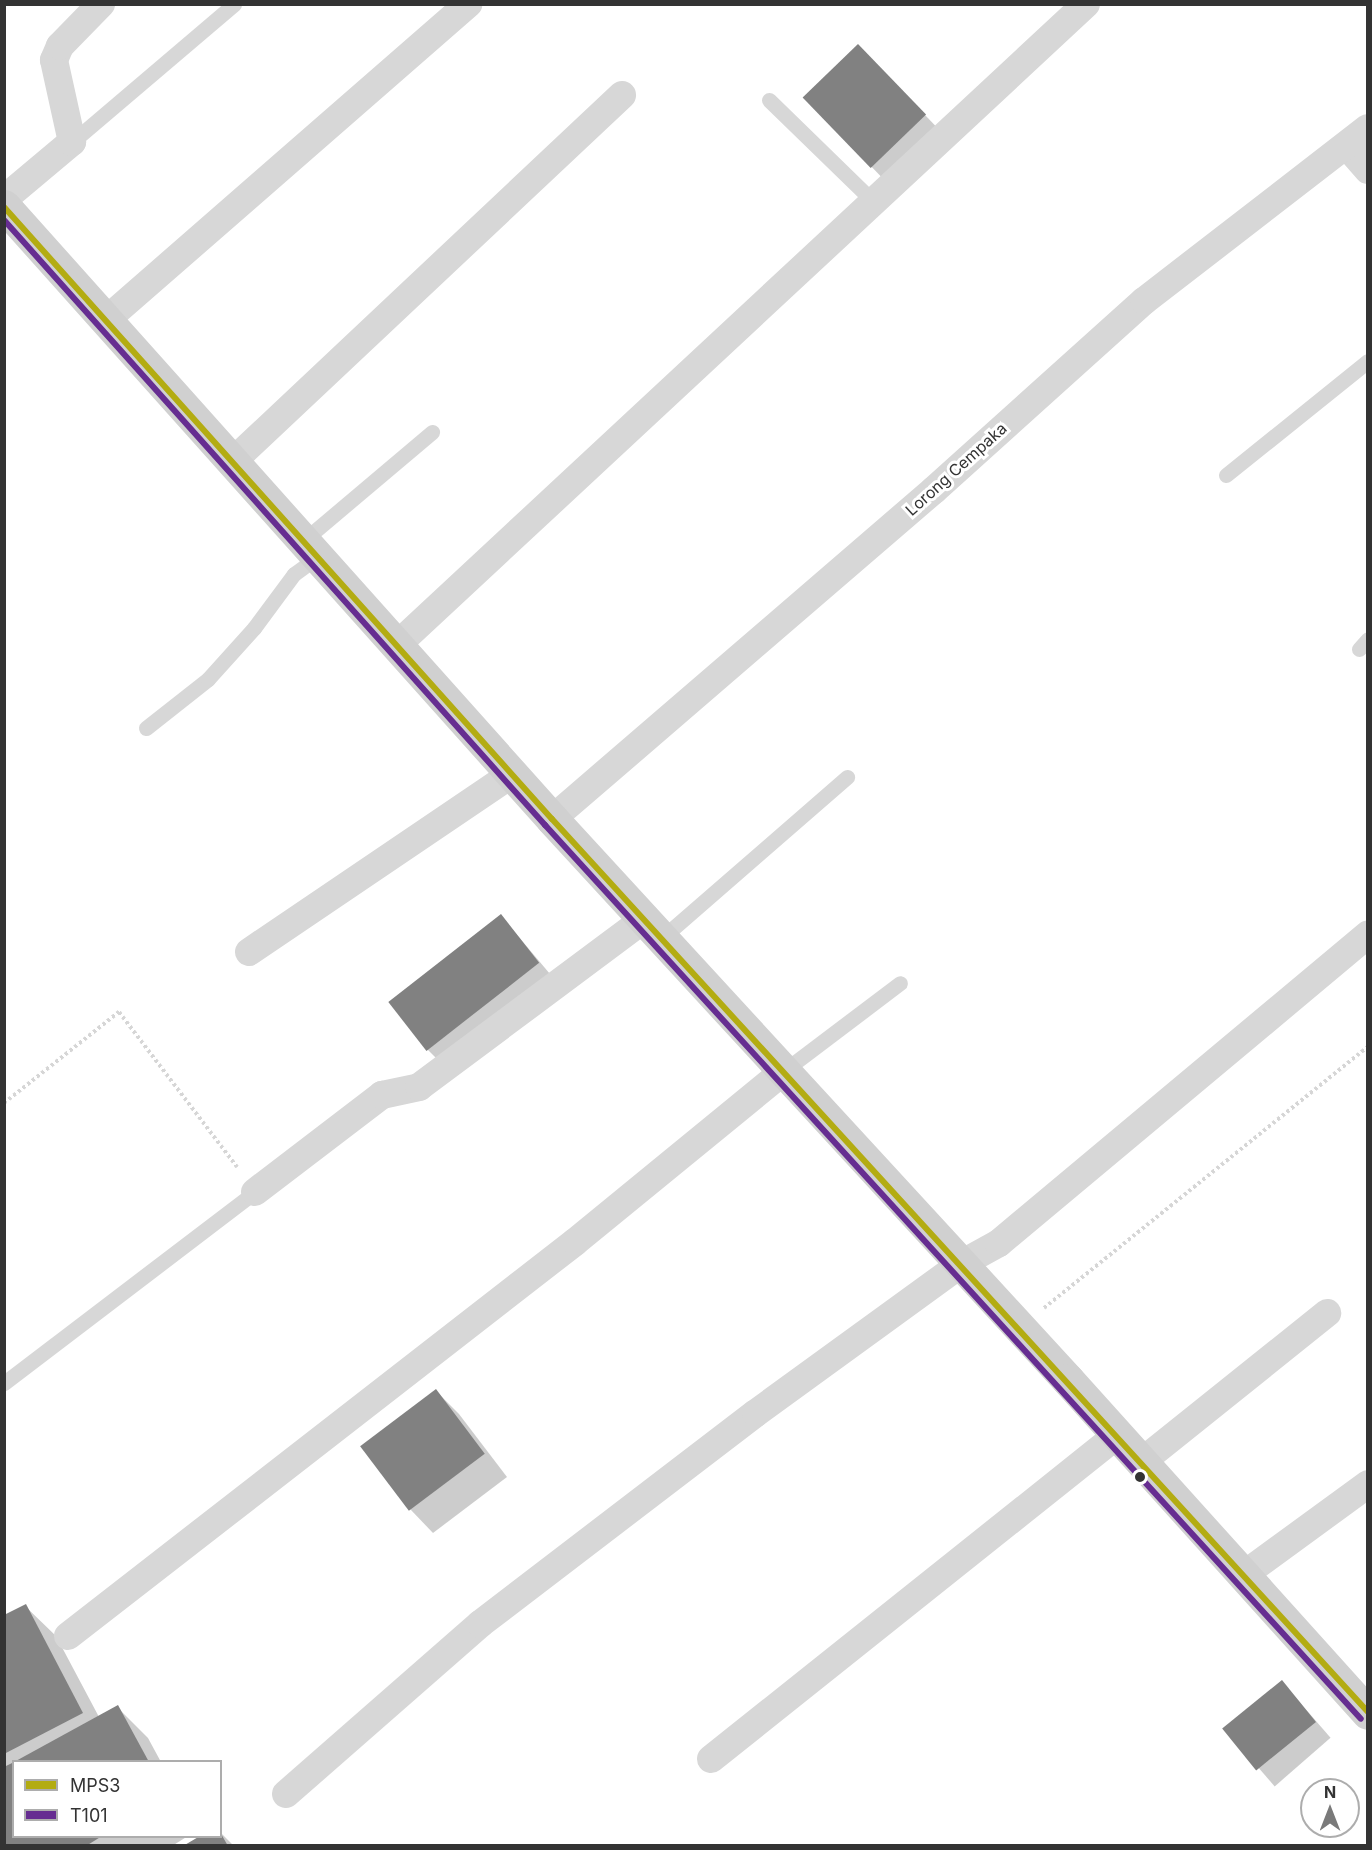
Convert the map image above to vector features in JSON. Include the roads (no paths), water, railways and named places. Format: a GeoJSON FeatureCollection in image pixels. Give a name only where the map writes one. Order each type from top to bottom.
{"type":"FeatureCollection","features":[{"type":"Feature","properties":{"kind":"main road"},"geometry":{"type":"LineString","coordinates":[[7,211],[552,819],[1020,1327],[1140,1463],[1368,1713]]}},
{"type":"Feature","properties":{"kind":"street"},"geometry":{"type":"LineString","coordinates":[[7,211],[72,142],[54,60],[60,46],[101,4]]}},
{"type":"Feature","properties":{"kind":"street"},"geometry":{"type":"LineString","coordinates":[[106,320],[468,4]]}},
{"type":"Feature","properties":{"kind":"street"},"geometry":{"type":"LineString","coordinates":[[397,645],[1086,4]]}},
{"type":"Feature","properties":{"kind":"street"},"geometry":{"type":"LineString","coordinates":[[231,463],[622,95]]}},
{"type":"Feature","properties":{"kind":"street"},"geometry":{"type":"LineString","coordinates":[[1358,137],[1368,170]]}},
{"type":"Feature","properties":{"kind":"street","name":"Lorong Cempaka"},"geometry":{"type":"LineString","coordinates":[[552,819],[1144,302],[1358,137]]}},
{"type":"Feature","properties":{"kind":"street"},"geometry":{"type":"LineString","coordinates":[[249,952],[513,773]]}},
{"type":"Feature","properties":{"kind":"street"},"geometry":{"type":"LineString","coordinates":[[255,1192],[382,1095],[419,1087],[654,928]]}},
{"type":"Feature","properties":{"kind":"street"},"geometry":{"type":"LineString","coordinates":[[286,1794],[480,1624],[756,1413],[961,1264],[999,1243],[1368,935]]}},
{"type":"Feature","properties":{"kind":"street"},"geometry":{"type":"LineString","coordinates":[[68,1636],[557,1257],[785,1070]]}},
{"type":"Feature","properties":{"kind":"street"},"geometry":{"type":"LineString","coordinates":[[1140,1463],[1327,1313]]}},
{"type":"Feature","properties":{"kind":"street"},"geometry":{"type":"LineString","coordinates":[[711,1759],[1116,1436]]}},
{"type":"Feature","properties":{"kind":"street"},"geometry":{"type":"LineString","coordinates":[[1242,1576],[1368,1484]]}},
{"type":"Feature","properties":{"kind":"lane"},"geometry":{"type":"LineString","coordinates":[[72,142],[234,4]]}},
{"type":"Feature","properties":{"kind":"lane"},"geometry":{"type":"LineString","coordinates":[[768,100],[874,202]]}},
{"type":"Feature","properties":{"kind":"lane"},"geometry":{"type":"LineString","coordinates":[[1226,475],[1368,361]]}},
{"type":"Feature","properties":{"kind":"lane"},"geometry":{"type":"LineString","coordinates":[[146,728],[208,679],[254,628],[310,549],[432,432]]}},
{"type":"Feature","properties":{"kind":"lane"},"geometry":{"type":"LineString","coordinates":[[654,928],[847,777]]}},
{"type":"Feature","properties":{"kind":"lane"},"geometry":{"type":"LineString","coordinates":[[785,1070],[900,983]]}},
{"type":"Feature","properties":{"kind":"lane"},"geometry":{"type":"LineString","coordinates":[[4,1383],[255,1192]]}}]}
